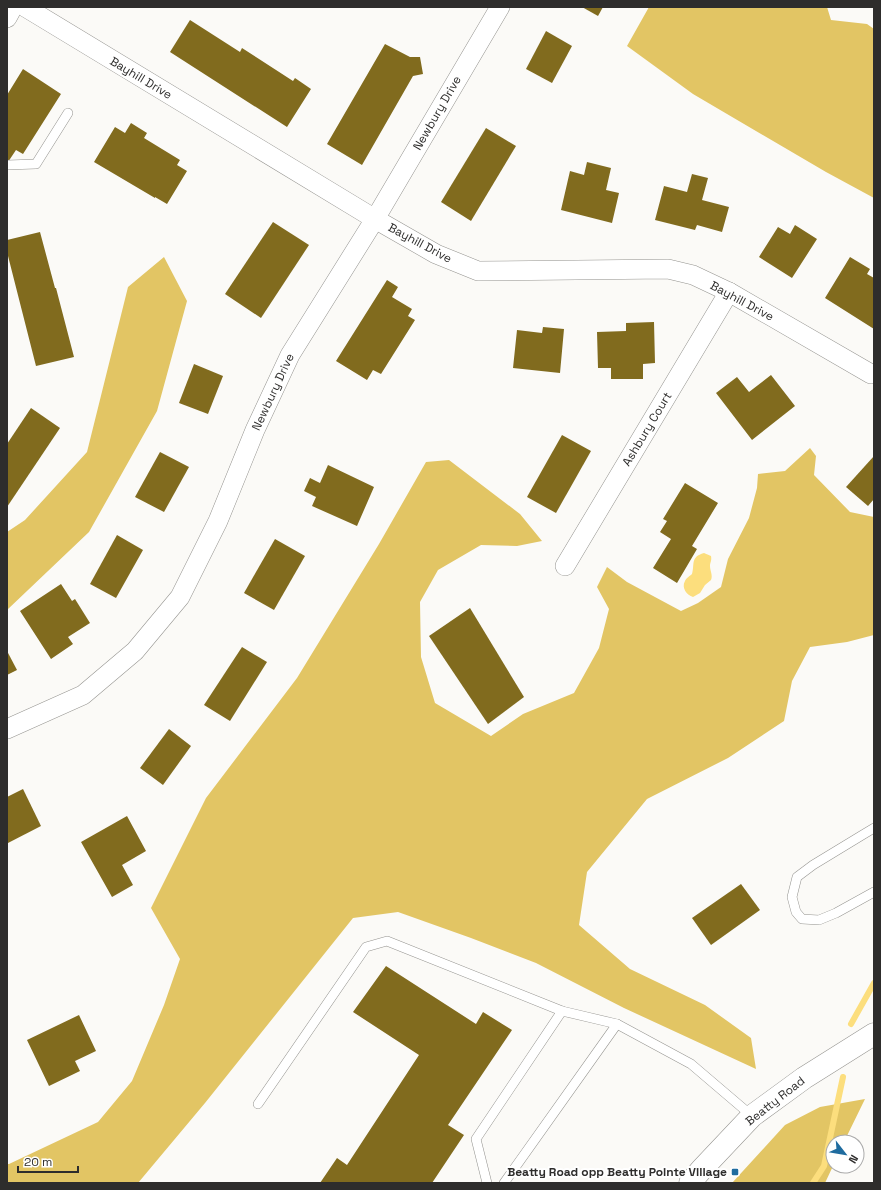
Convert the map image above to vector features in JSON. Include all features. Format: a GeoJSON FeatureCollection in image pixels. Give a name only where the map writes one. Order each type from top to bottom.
{"type":"FeatureCollection","features":[{"type":"Feature","properties":{"kind":"street"},"geometry":{"type":"LineString","coordinates":[[7,18],[13,7]]}},
{"type":"Feature","properties":{"kind":"street","name":"Bayhill Drive"},"geometry":{"type":"LineString","coordinates":[[24,7],[375,219],[436,254],[478,271],[668,268],[693,275],[729,292],[871,374]]}},
{"type":"Feature","properties":{"kind":"street","name":"Newbury Drive"},"geometry":{"type":"LineString","coordinates":[[7,729],[83,695],[135,652],[180,597],[218,521],[255,430],[290,354],[375,219],[500,7]]}},
{"type":"Feature","properties":{"kind":"street","name":"Ashbury Court"},"geometry":{"type":"LineString","coordinates":[[565,566],[729,292]]}},
{"type":"Feature","properties":{"kind":"street","name":"Beatty Road"},"geometry":{"type":"LineString","coordinates":[[690,1183],[752,1116],[804,1078],[874,1034]]}},
{"type":"Feature","properties":{"kind":"lane"},"geometry":{"type":"LineString","coordinates":[[7,166],[36,164],[68,113]]}},
{"type":"Feature","properties":{"kind":"lane"},"geometry":{"type":"LineString","coordinates":[[874,828],[813,865],[797,878],[792,897],[796,912],[802,919],[819,920],[836,914],[874,892]]}},
{"type":"Feature","properties":{"kind":"lane"},"geometry":{"type":"LineString","coordinates":[[258,1104],[366,947],[387,941],[562,1010],[617,1024],[691,1064],[752,1116]]}},
{"type":"Feature","properties":{"kind":"lane"},"geometry":{"type":"LineString","coordinates":[[487,1183],[476,1139],[562,1010]]}},
{"type":"Feature","properties":{"kind":"lane"},"geometry":{"type":"LineString","coordinates":[[504,1183],[617,1024]]}},
{"type":"Feature","properties":{"kind":"shaded area"},"geometry":{"type":"Polygon","coordinates":[[[649,7],[827,7],[831,20],[867,24],[874,29],[874,198],[826,172],[693,94],[627,46],[649,7]]]}},
{"type":"Feature","properties":{"kind":"shaded area"},"geometry":{"type":"Polygon","coordinates":[[[164,257],[187,301],[157,411],[89,532],[7,610],[7,532],[25,520],[87,452],[128,287],[164,257]]]}},
{"type":"Feature","properties":{"kind":"shaded area"},"geometry":{"type":"Polygon","coordinates":[[[810,448],[816,456],[814,475],[850,512],[874,517],[874,635],[847,642],[810,647],[792,681],[784,721],[728,758],[647,799],[587,872],[579,925],[630,969],[705,1005],[751,1038],[756,1069],[624,1008],[536,963],[471,938],[398,912],[353,918],[205,1103],[138,1183],[7,1183],[7,1164],[98,1122],[132,1081],[164,1005],[180,959],[151,908],[206,798],[297,678],[379,544],[426,462],[449,460],[520,514],[542,541],[517,546],[481,545],[438,570],[420,602],[421,657],[435,703],[491,736],[523,714],[574,693],[599,648],[609,609],[597,587],[607,567],[627,582],[681,611],[698,603],[721,587],[728,559],[749,518],[757,488],[758,474],[785,471],[810,448]]]}},
{"type":"Feature","properties":{"kind":"shaded area"},"geometry":{"type":"Polygon","coordinates":[[[704,553],[711,556],[710,566],[712,578],[700,593],[693,597],[685,591],[684,584],[686,579],[692,574],[695,559],[704,553]]]}},
{"type":"Feature","properties":{"kind":"shaded area"},"geometry":{"type":"Polygon","coordinates":[[[865,1099],[848,1134],[825,1134],[825,1174],[829,1174],[825,1183],[732,1183],[785,1125],[820,1107],[865,1099]]]}},
{"type":"Feature","properties":{"kind":"building"},"geometry":{"type":"Polygon","coordinates":[[[582,7],[603,7],[598,16],[582,7]]]}},
{"type":"Feature","properties":{"kind":"building"},"geometry":{"type":"Polygon","coordinates":[[[190,20],[240,52],[242,48],[293,81],[295,78],[311,89],[287,127],[170,52],[190,20]]]}},
{"type":"Feature","properties":{"kind":"building"},"geometry":{"type":"Polygon","coordinates":[[[546,31],[572,46],[552,83],[526,69],[546,31]]]}},
{"type":"Feature","properties":{"kind":"building"},"geometry":{"type":"Polygon","coordinates":[[[385,44],[410,57],[420,57],[423,74],[413,76],[362,165],[327,144],[385,44]]]}},
{"type":"Feature","properties":{"kind":"building"},"geometry":{"type":"Polygon","coordinates":[[[23,69],[61,94],[23,154],[16,150],[8,162],[7,95],[23,69]]]}},
{"type":"Feature","properties":{"kind":"building"},"geometry":{"type":"Polygon","coordinates":[[[131,123],[147,133],[144,138],[180,160],[177,165],[187,171],[167,204],[94,162],[115,127],[125,133],[131,123]]]}},
{"type":"Feature","properties":{"kind":"building"},"geometry":{"type":"Polygon","coordinates":[[[486,128],[516,146],[471,221],[441,202],[486,128]]]}},
{"type":"Feature","properties":{"kind":"building"},"geometry":{"type":"Polygon","coordinates":[[[587,162],[611,168],[606,190],[619,193],[612,223],[561,210],[570,171],[584,175],[587,162]]]}},
{"type":"Feature","properties":{"kind":"building"},"geometry":{"type":"Polygon","coordinates":[[[692,174],[708,178],[702,200],[729,207],[722,232],[697,225],[695,230],[655,220],[664,186],[687,192],[692,174]]]}},
{"type":"Feature","properties":{"kind":"building"},"geometry":{"type":"Polygon","coordinates":[[[273,222],[309,245],[261,318],[225,294],[273,222]]]}},
{"type":"Feature","properties":{"kind":"building"},"geometry":{"type":"Polygon","coordinates":[[[795,225],[817,239],[792,278],[759,257],[778,227],[790,234],[795,225]]]}},
{"type":"Feature","properties":{"kind":"building"},"geometry":{"type":"Polygon","coordinates":[[[40,232],[74,357],[36,366],[7,252],[7,240],[40,232]]]}},
{"type":"Feature","properties":{"kind":"building"},"geometry":{"type":"Polygon","coordinates":[[[850,257],[870,269],[867,274],[874,278],[874,329],[825,298],[850,257]]]}},
{"type":"Feature","properties":{"kind":"building"},"geometry":{"type":"Polygon","coordinates":[[[387,280],[398,287],[392,297],[412,309],[408,316],[415,320],[381,374],[373,370],[367,380],[336,361],[387,280]]]}},
{"type":"Feature","properties":{"kind":"building"},"geometry":{"type":"Polygon","coordinates":[[[654,322],[655,363],[643,364],[643,379],[611,379],[611,368],[598,368],[597,332],[626,331],[626,323],[654,322]]]}},
{"type":"Feature","properties":{"kind":"building"},"geometry":{"type":"Polygon","coordinates":[[[543,327],[564,329],[560,373],[513,368],[517,330],[542,333],[543,327]]]}},
{"type":"Feature","properties":{"kind":"building"},"geometry":{"type":"Polygon","coordinates":[[[194,364],[223,376],[208,414],[179,403],[194,364]]]}},
{"type":"Feature","properties":{"kind":"building"},"geometry":{"type":"Polygon","coordinates":[[[771,375],[795,406],[752,440],[716,393],[737,377],[749,392],[771,375]]]}},
{"type":"Feature","properties":{"kind":"building"},"geometry":{"type":"Polygon","coordinates":[[[31,408],[60,428],[7,507],[7,444],[31,408]]]}},
{"type":"Feature","properties":{"kind":"building"},"geometry":{"type":"Polygon","coordinates":[[[562,435],[591,451],[556,513],[527,497],[562,435]]]}},
{"type":"Feature","properties":{"kind":"building"},"geometry":{"type":"Polygon","coordinates":[[[160,452],[189,467],[164,512],[135,497],[160,452]]]}},
{"type":"Feature","properties":{"kind":"building"},"geometry":{"type":"Polygon","coordinates":[[[874,456],[874,499],[868,506],[846,487],[874,456]]]}},
{"type":"Feature","properties":{"kind":"building"},"geometry":{"type":"Polygon","coordinates":[[[328,465],[374,487],[357,526],[312,506],[316,497],[304,491],[310,478],[320,483],[328,465]]]}},
{"type":"Feature","properties":{"kind":"building"},"geometry":{"type":"Polygon","coordinates":[[[685,483],[718,503],[692,546],[697,549],[677,583],[653,568],[671,539],[660,532],[667,521],[663,519],[685,483]]]}},
{"type":"Feature","properties":{"kind":"building"},"geometry":{"type":"Polygon","coordinates":[[[117,535],[143,550],[116,598],[90,584],[117,535]]]}},
{"type":"Feature","properties":{"kind":"building"},"geometry":{"type":"Polygon","coordinates":[[[275,539],[305,556],[274,610],[244,593],[275,539]]]}},
{"type":"Feature","properties":{"kind":"building"},"geometry":{"type":"Polygon","coordinates":[[[61,584],[72,601],[75,599],[90,623],[68,637],[73,644],[51,659],[20,611],[61,584]]]}},
{"type":"Feature","properties":{"kind":"building"},"geometry":{"type":"Polygon","coordinates":[[[470,608],[524,697],[488,724],[429,636],[470,608]]]}},
{"type":"Feature","properties":{"kind":"building"},"geometry":{"type":"Polygon","coordinates":[[[242,647],[267,662],[230,721],[204,705],[242,647]]]}},
{"type":"Feature","properties":{"kind":"building"},"geometry":{"type":"Polygon","coordinates":[[[7,651],[17,670],[7,675],[7,651]]]}},
{"type":"Feature","properties":{"kind":"building"},"geometry":{"type":"Polygon","coordinates":[[[169,729],[191,746],[163,785],[140,768],[169,729]]]}},
{"type":"Feature","properties":{"kind":"building"},"geometry":{"type":"Polygon","coordinates":[[[23,789],[41,826],[8,843],[7,797],[23,789]]]}},
{"type":"Feature","properties":{"kind":"building"},"geometry":{"type":"Polygon","coordinates":[[[127,816],[146,851],[122,865],[133,885],[112,897],[81,842],[127,816]]]}},
{"type":"Feature","properties":{"kind":"building"},"geometry":{"type":"Polygon","coordinates":[[[741,884],[760,910],[711,945],[692,918],[741,884]]]}},
{"type":"Feature","properties":{"kind":"building"},"geometry":{"type":"Polygon","coordinates":[[[386,966],[476,1024],[483,1012],[512,1030],[448,1125],[464,1135],[432,1183],[320,1183],[337,1158],[347,1165],[419,1055],[353,1012],[386,966]]]}},
{"type":"Feature","properties":{"kind":"building"},"geometry":{"type":"Polygon","coordinates":[[[79,1015],[96,1051],[75,1061],[80,1071],[49,1086],[27,1040],[79,1015]]]}},
{"type":"Feature","properties":{"kind":"waterway"},"geometry":{"type":"LineString","coordinates":[[851,1024],[874,983]]}},
{"type":"Feature","properties":{"kind":"waterway"},"geometry":{"type":"LineString","coordinates":[[813,1183],[824,1166],[843,1077]]}},
{"type":"Feature","properties":{"kind":"place","name":"Beatty Road opp Beatty Pointe Village"},"geometry":{"type":"Point","coordinates":[735,1172]}}]}
